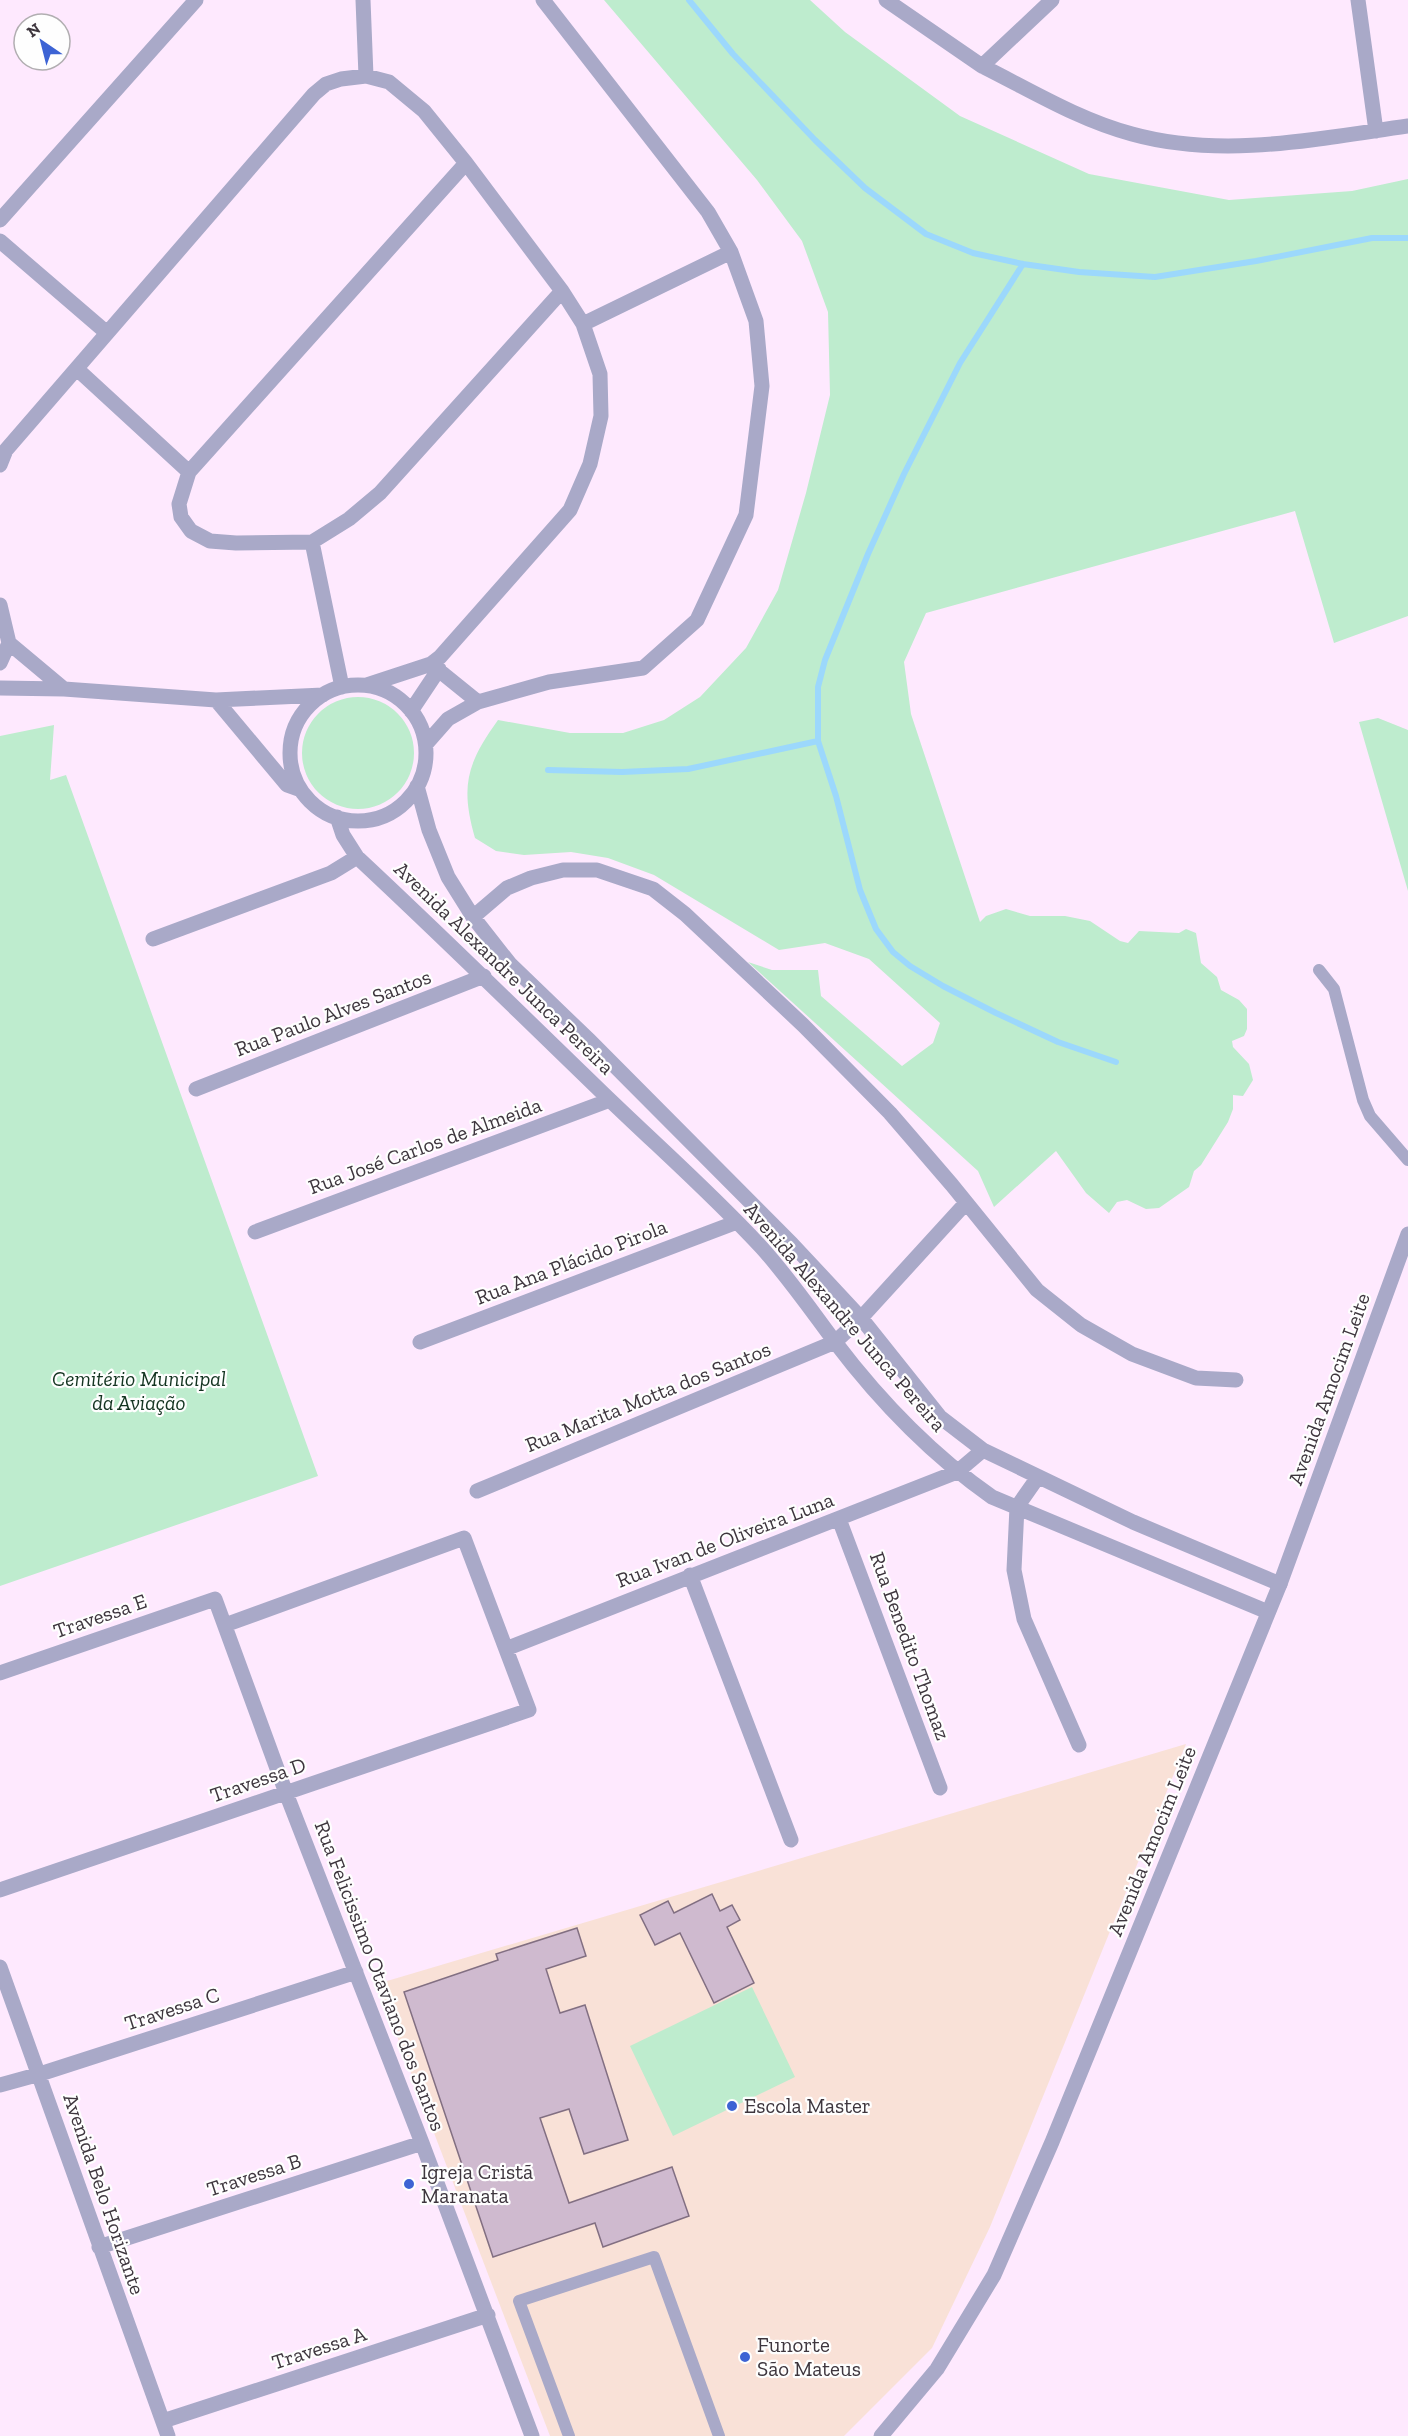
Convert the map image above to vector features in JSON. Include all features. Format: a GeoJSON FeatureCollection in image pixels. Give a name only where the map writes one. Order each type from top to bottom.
{"type":"FeatureCollection","features":[{"type":"Feature","properties":{"kind":"street"},"geometry":{"type":"LineString","coordinates":[[0,220],[196,0]]}},
{"type":"Feature","properties":{"kind":"street"},"geometry":{"type":"LineString","coordinates":[[363,0],[366,76]]}},
{"type":"Feature","properties":{"kind":"street"},"geometry":{"type":"LineString","coordinates":[[426,744],[448,719],[478,702],[549,682],[643,668],[697,620],[746,515],[762,386],[756,321],[731,252],[708,212],[543,0]]}},
{"type":"Feature","properties":{"kind":"street"},"geometry":{"type":"LineString","coordinates":[[886,0],[982,66],[1086,117],[1131,134],[1173,142],[1229,148],[1408,126]]}},
{"type":"Feature","properties":{"kind":"street"},"geometry":{"type":"LineString","coordinates":[[982,66],[1052,0]]}},
{"type":"Feature","properties":{"kind":"street"},"geometry":{"type":"LineString","coordinates":[[1359,0],[1376,131]]}},
{"type":"Feature","properties":{"kind":"street"},"geometry":{"type":"LineString","coordinates":[[0,465],[6,450],[314,94],[326,84],[341,79],[366,76],[389,82],[424,111],[562,291],[583,324],[600,374],[601,416],[590,464],[570,510],[435,666],[411,711]]}},
{"type":"Feature","properties":{"kind":"street"},"geometry":{"type":"LineString","coordinates":[[466,163],[189,472],[179,504],[181,517],[191,531],[210,541],[312,542],[349,519],[380,493],[562,291]]}},
{"type":"Feature","properties":{"kind":"street"},"geometry":{"type":"LineString","coordinates":[[0,241],[107,333]]}},
{"type":"Feature","properties":{"kind":"street"},"geometry":{"type":"LineString","coordinates":[[583,324],[731,252]]}},
{"type":"Feature","properties":{"kind":"street"},"geometry":{"type":"LineString","coordinates":[[77,369],[189,472]]}},
{"type":"Feature","properties":{"kind":"street"},"geometry":{"type":"LineString","coordinates":[[312,542],[342,687]]}},
{"type":"Feature","properties":{"kind":"street"},"geometry":{"type":"LineString","coordinates":[[0,605],[9,643],[64,689]]}},
{"type":"Feature","properties":{"kind":"street"},"geometry":{"type":"LineString","coordinates":[[0,663],[9,643]]}},
{"type":"Feature","properties":{"kind":"street"},"geometry":{"type":"LineString","coordinates":[[435,666],[478,702]]}},
{"type":"Feature","properties":{"kind":"street"},"geometry":{"type":"LineString","coordinates":[[367,685],[396,696],[411,711],[422,730],[426,744],[423,773],[417,786],[396,808],[383,816],[352,820],[323,811],[301,790],[294,776],[291,761],[292,738],[301,717],[310,705],[323,695],[342,687],[367,685],[435,666]]}},
{"type":"Feature","properties":{"kind":"street"},"geometry":{"type":"LineString","coordinates":[[0,688],[64,689],[216,700],[323,695]]}},
{"type":"Feature","properties":{"kind":"street"},"geometry":{"type":"LineString","coordinates":[[216,700],[287,785],[301,790]]}},
{"type":"Feature","properties":{"kind":"street","name":"Avenida Alexandre Junca Pereira"},"geometry":{"type":"LineString","coordinates":[[417,786],[429,830],[448,877],[473,917],[510,964],[598,1048],[792,1244],[861,1318],[940,1417],[982,1450],[1133,1522],[1280,1584]]}},
{"type":"Feature","properties":{"kind":"street","name":"Avenida Alexandre Junca Pereira"},"geometry":{"type":"LineString","coordinates":[[337,817],[343,835],[357,857],[484,976],[737,1222],[806,1299],[835,1342],[909,1426],[957,1472],[992,1497],[1268,1612]]}},
{"type":"Feature","properties":{"kind":"street"},"geometry":{"type":"LineString","coordinates":[[153,939],[331,873],[357,857]]}},
{"type":"Feature","properties":{"kind":"street"},"geometry":{"type":"LineString","coordinates":[[473,917],[507,888],[531,878],[563,870],[597,870],[653,889],[685,914],[803,1025],[890,1113],[1037,1290],[1081,1325],[1132,1354],[1196,1378],[1236,1380]]}},
{"type":"Feature","properties":{"kind":"street","name":"Rua Paulo Alves Santos"},"geometry":{"type":"LineString","coordinates":[[196,1089],[484,976]]}},
{"type":"Feature","properties":{"kind":"street","name":"Rua José Carlos de Almeida"},"geometry":{"type":"LineString","coordinates":[[255,1232],[610,1100]]}},
{"type":"Feature","properties":{"kind":"street"},"geometry":{"type":"LineString","coordinates":[[835,1342],[861,1318],[965,1204]]}},
{"type":"Feature","properties":{"kind":"street","name":"Rua Ana Plácido Pirola"},"geometry":{"type":"LineString","coordinates":[[420,1342],[737,1222]]}},
{"type":"Feature","properties":{"kind":"street","name":"Avenida Amocim Leite"},"geometry":{"type":"LineString","coordinates":[[881,2436],[937,2369],[994,2275],[1052,2142],[1280,1584],[1408,1234]]}},
{"type":"Feature","properties":{"kind":"street","name":"Rua Marita Motta dos Santos"},"geometry":{"type":"LineString","coordinates":[[477,1491],[835,1342]]}},
{"type":"Feature","properties":{"kind":"street"},"geometry":{"type":"LineString","coordinates":[[957,1472],[982,1450]]}},
{"type":"Feature","properties":{"kind":"street","name":"Rua Ivan de Oliveira Luna"},"geometry":{"type":"LineString","coordinates":[[508,1648],[957,1472]]}},
{"type":"Feature","properties":{"kind":"street"},"geometry":{"type":"LineString","coordinates":[[1038,1477],[1017,1507],[1014,1570],[1024,1619],[1078,1745]]}},
{"type":"Feature","properties":{"kind":"street","name":"Rua Benedito Thomaz"},"geometry":{"type":"LineString","coordinates":[[839,1518],[940,1788]]}},
{"type":"Feature","properties":{"kind":"street"},"geometry":{"type":"LineString","coordinates":[[225,1625],[464,1538],[508,1648]]}},
{"type":"Feature","properties":{"kind":"street"},"geometry":{"type":"LineString","coordinates":[[690,1575],[791,1840]]}},
{"type":"Feature","properties":{"kind":"street","name":"Rua Felicissimo Otaviano dos Santos"},"geometry":{"type":"LineString","coordinates":[[215,1599],[286,1793],[488,2315],[532,2436]]}},
{"type":"Feature","properties":{"kind":"street","name":"Travessa E"},"geometry":{"type":"LineString","coordinates":[[0,1673],[215,1599]]}},
{"type":"Feature","properties":{"kind":"street","name":"Travessa D"},"geometry":{"type":"LineString","coordinates":[[0,1890],[529,1710],[508,1648]]}},
{"type":"Feature","properties":{"kind":"street","name":"Avenida Belo Horizante"},"geometry":{"type":"LineString","coordinates":[[0,1966],[165,2429]]}},
{"type":"Feature","properties":{"kind":"street","name":"Travessa C"},"geometry":{"type":"LineString","coordinates":[[0,2085],[356,1972]]}},
{"type":"Feature","properties":{"kind":"street","name":"Travessa B"},"geometry":{"type":"LineString","coordinates":[[99,2247],[422,2143]]}},
{"type":"Feature","properties":{"kind":"street","name":"Travessa A"},"geometry":{"type":"LineString","coordinates":[[165,2429],[488,2315]]}},
{"type":"Feature","properties":{"kind":"lane"},"geometry":{"type":"LineString","coordinates":[[1319,970],[1334,989],[1362,1100],[1370,1116],[1408,1160]]}},
{"type":"Feature","properties":{"kind":"lane"},"geometry":{"type":"LineString","coordinates":[[569,2436],[519,2301],[654,2257],[719,2436]]}},
{"type":"Feature","properties":{"kind":"shaded area","name":"Escola Master"},"geometry":{"type":"Polygon","coordinates":[[[1186,1744],[990,2227],[932,2348],[844,2436],[550,2436],[377,1984],[1186,1744]]]}},
{"type":"Feature","properties":{"kind":"green space"},"geometry":{"type":"Polygon","coordinates":[[[604,0],[810,0],[845,32],[960,116],[1089,174],[1229,200],[1352,191],[1408,179],[1408,616],[1334,643],[1295,511],[926,613],[904,662],[911,714],[980,922],[986,916],[1006,909],[1030,916],[1065,916],[1090,921],[1120,941],[1128,943],[1139,931],[1179,933],[1186,929],[1196,933],[1201,963],[1217,977],[1221,990],[1239,1000],[1247,1009],[1247,1029],[1244,1036],[1232,1041],[1233,1047],[1249,1064],[1253,1080],[1243,1096],[1233,1095],[1233,1109],[1228,1122],[1201,1165],[1194,1171],[1189,1187],[1159,1208],[1146,1209],[1127,1200],[1117,1202],[1109,1213],[1086,1193],[1056,1151],[994,1207],[978,1171],[748,962],[772,970],[818,970],[821,996],[902,1066],[933,1043],[940,1023],[869,959],[825,943],[779,950],[654,875],[608,858],[571,852],[524,855],[496,851],[475,838],[468,804],[469,776],[479,749],[498,720],[570,733],[623,733],[664,720],[700,697],[746,648],[778,590],[806,493],[830,395],[828,312],[802,241],[757,180],[604,0]]]}},
{"type":"Feature","properties":{"kind":"green space"},"geometry":{"type":"Polygon","coordinates":[[[358,697],[380,701],[398,713],[410,731],[414,753],[410,775],[398,793],[380,805],[358,809],[336,805],[318,793],[306,775],[302,753],[306,731],[318,713],[336,701],[358,697]]]}},
{"type":"Feature","properties":{"kind":"green space"},"geometry":{"type":"Polygon","coordinates":[[[1378,718],[1408,730],[1408,891],[1359,722],[1378,718]]]}},
{"type":"Feature","properties":{"kind":"green space","name":"Cemitério Municipal da Aviação"},"geometry":{"type":"Polygon","coordinates":[[[54,725],[50,780],[66,775],[318,1476],[0,1586],[0,736],[54,725]]]}},
{"type":"Feature","properties":{"kind":"green space"},"geometry":{"type":"Polygon","coordinates":[[[752,1987],[795,2077],[673,2136],[630,2046],[752,1987]]]}},
{"type":"Feature","properties":{"kind":"building"},"geometry":{"type":"Polygon","coordinates":[[[712,1894],[720,1911],[732,1905],[740,1920],[727,1927],[754,1983],[714,2003],[680,1933],[655,1945],[640,1915],[668,1901],[674,1913],[712,1894]]]}},
{"type":"Feature","properties":{"kind":"building"},"geometry":{"type":"Polygon","coordinates":[[[577,1928],[586,1956],[546,1969],[560,2013],[585,2005],[628,2140],[584,2154],[569,2109],[540,2118],[569,2203],[672,2167],[689,2216],[603,2247],[595,2223],[493,2257],[404,1992],[498,1960],[496,1954],[577,1928]]]}},
{"type":"Feature","properties":{"kind":"waterway"},"geometry":{"type":"LineString","coordinates":[[689,0],[733,54],[815,140],[865,188],[926,234],[973,253],[1023,264],[1079,272],[1155,277],[1256,261],[1372,238],[1408,238]]}},
{"type":"Feature","properties":{"kind":"waterway"},"geometry":{"type":"LineString","coordinates":[[1023,264],[960,363],[904,474],[868,554],[825,660],[818,687],[818,741],[836,796],[860,890],[876,929],[893,952],[910,966],[943,986],[996,1013],[1058,1042],[1116,1062]]}},
{"type":"Feature","properties":{"kind":"waterway"},"geometry":{"type":"LineString","coordinates":[[548,770],[622,772],[688,769],[818,741]]}},
{"type":"Feature","properties":{"kind":"place","name":"Escola Master"},"geometry":{"type":"Point","coordinates":[732,2106]}},
{"type":"Feature","properties":{"kind":"place","name":"Igreja Cristã Maranata"},"geometry":{"type":"Point","coordinates":[409,2184]}},
{"type":"Feature","properties":{"kind":"place","name":"Funorte São Mateus"},"geometry":{"type":"Point","coordinates":[745,2357]}}]}
